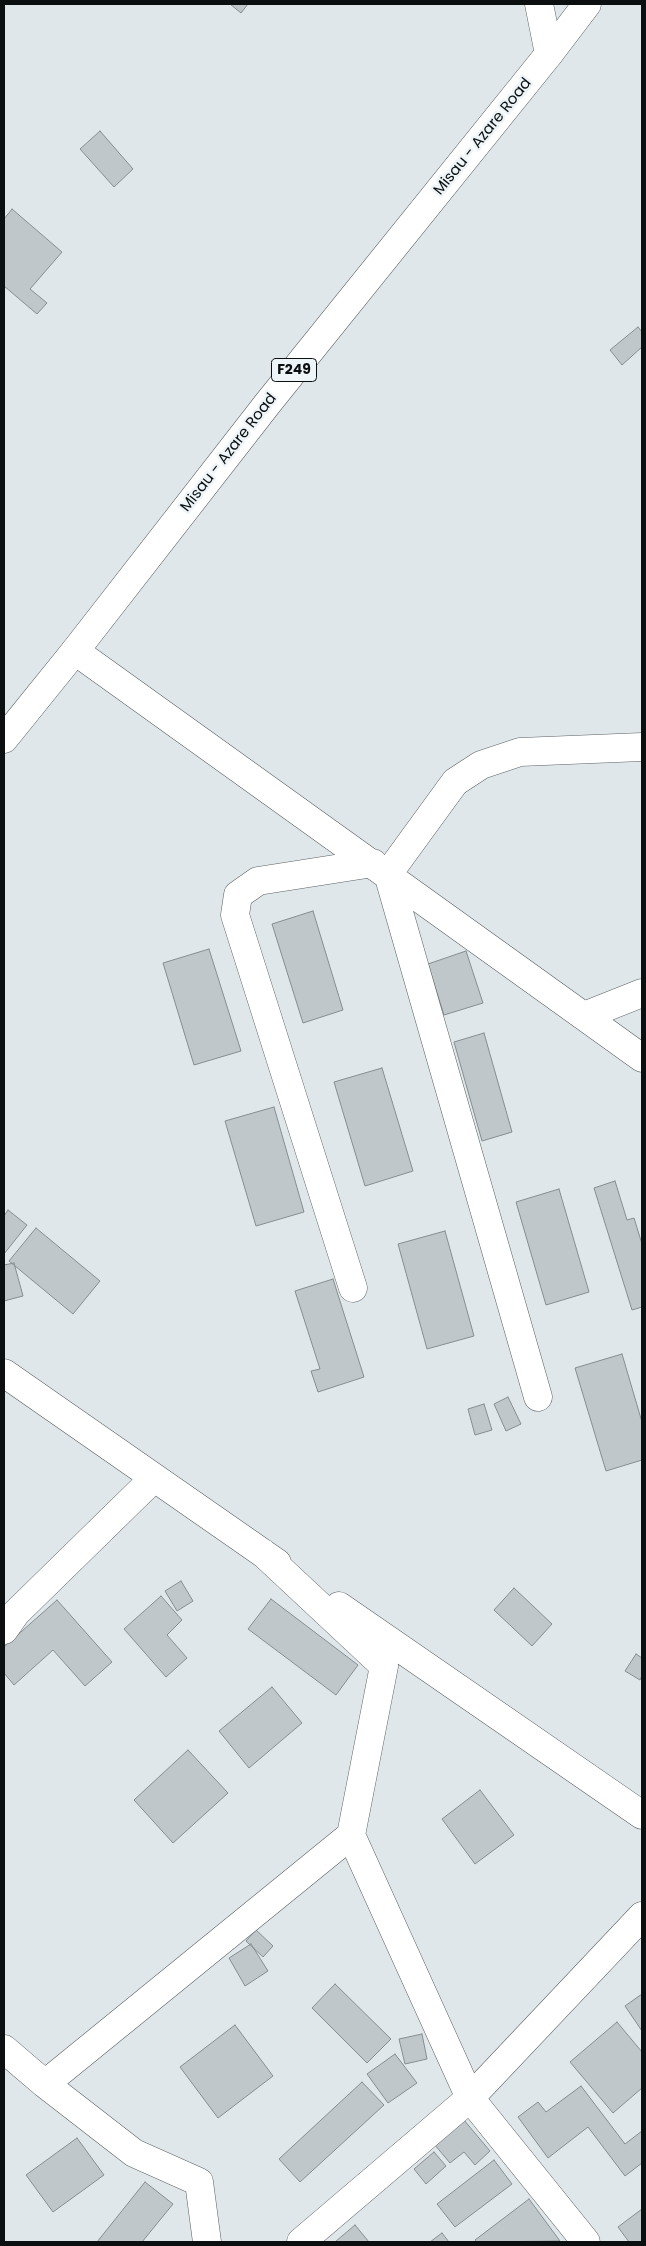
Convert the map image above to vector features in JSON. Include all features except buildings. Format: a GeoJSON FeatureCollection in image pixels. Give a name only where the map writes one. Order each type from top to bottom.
{"type":"FeatureCollection","features":[{"type":"Feature","properties":{"kind":"street"},"geometry":{"type":"LineString","coordinates":[[539,4],[549,54]]}},
{"type":"Feature","properties":{"kind":"street","name":"Misau - Azare Road"},"geometry":{"type":"LineString","coordinates":[[4,739],[75,651],[268,402],[549,54],[587,4]]}},
{"type":"Feature","properties":{"kind":"street"},"geometry":{"type":"LineString","coordinates":[[75,651],[642,1058]]}},
{"type":"Feature","properties":{"kind":"street"},"geometry":{"type":"LineString","coordinates":[[353,1288],[234,916],[238,895],[258,881],[381,869],[455,782],[481,765],[520,752],[642,748]]}},
{"type":"Feature","properties":{"kind":"street"},"geometry":{"type":"LineString","coordinates":[[381,869],[538,1397]]}},
{"type":"Feature","properties":{"kind":"street"},"geometry":{"type":"LineString","coordinates":[[584,1016],[642,993]]}},
{"type":"Feature","properties":{"kind":"street"},"geometry":{"type":"LineString","coordinates":[[4,1373],[642,1815]]}},
{"type":"Feature","properties":{"kind":"street"},"geometry":{"type":"LineString","coordinates":[[4,1630],[16,1613],[154,1478]]}},
{"type":"Feature","properties":{"kind":"street"},"geometry":{"type":"LineString","coordinates":[[263,1553],[384,1666],[351,1835],[470,2098],[586,2242]]}},
{"type":"Feature","properties":{"kind":"street"},"geometry":{"type":"LineString","coordinates":[[45,2084],[351,1835]]}},
{"type":"Feature","properties":{"kind":"street"},"geometry":{"type":"LineString","coordinates":[[301,2242],[470,2098],[642,1916]]}},
{"type":"Feature","properties":{"kind":"street"},"geometry":{"type":"LineString","coordinates":[[4,2049],[45,2084],[134,2153],[199,2182],[207,2242]]}}]}
